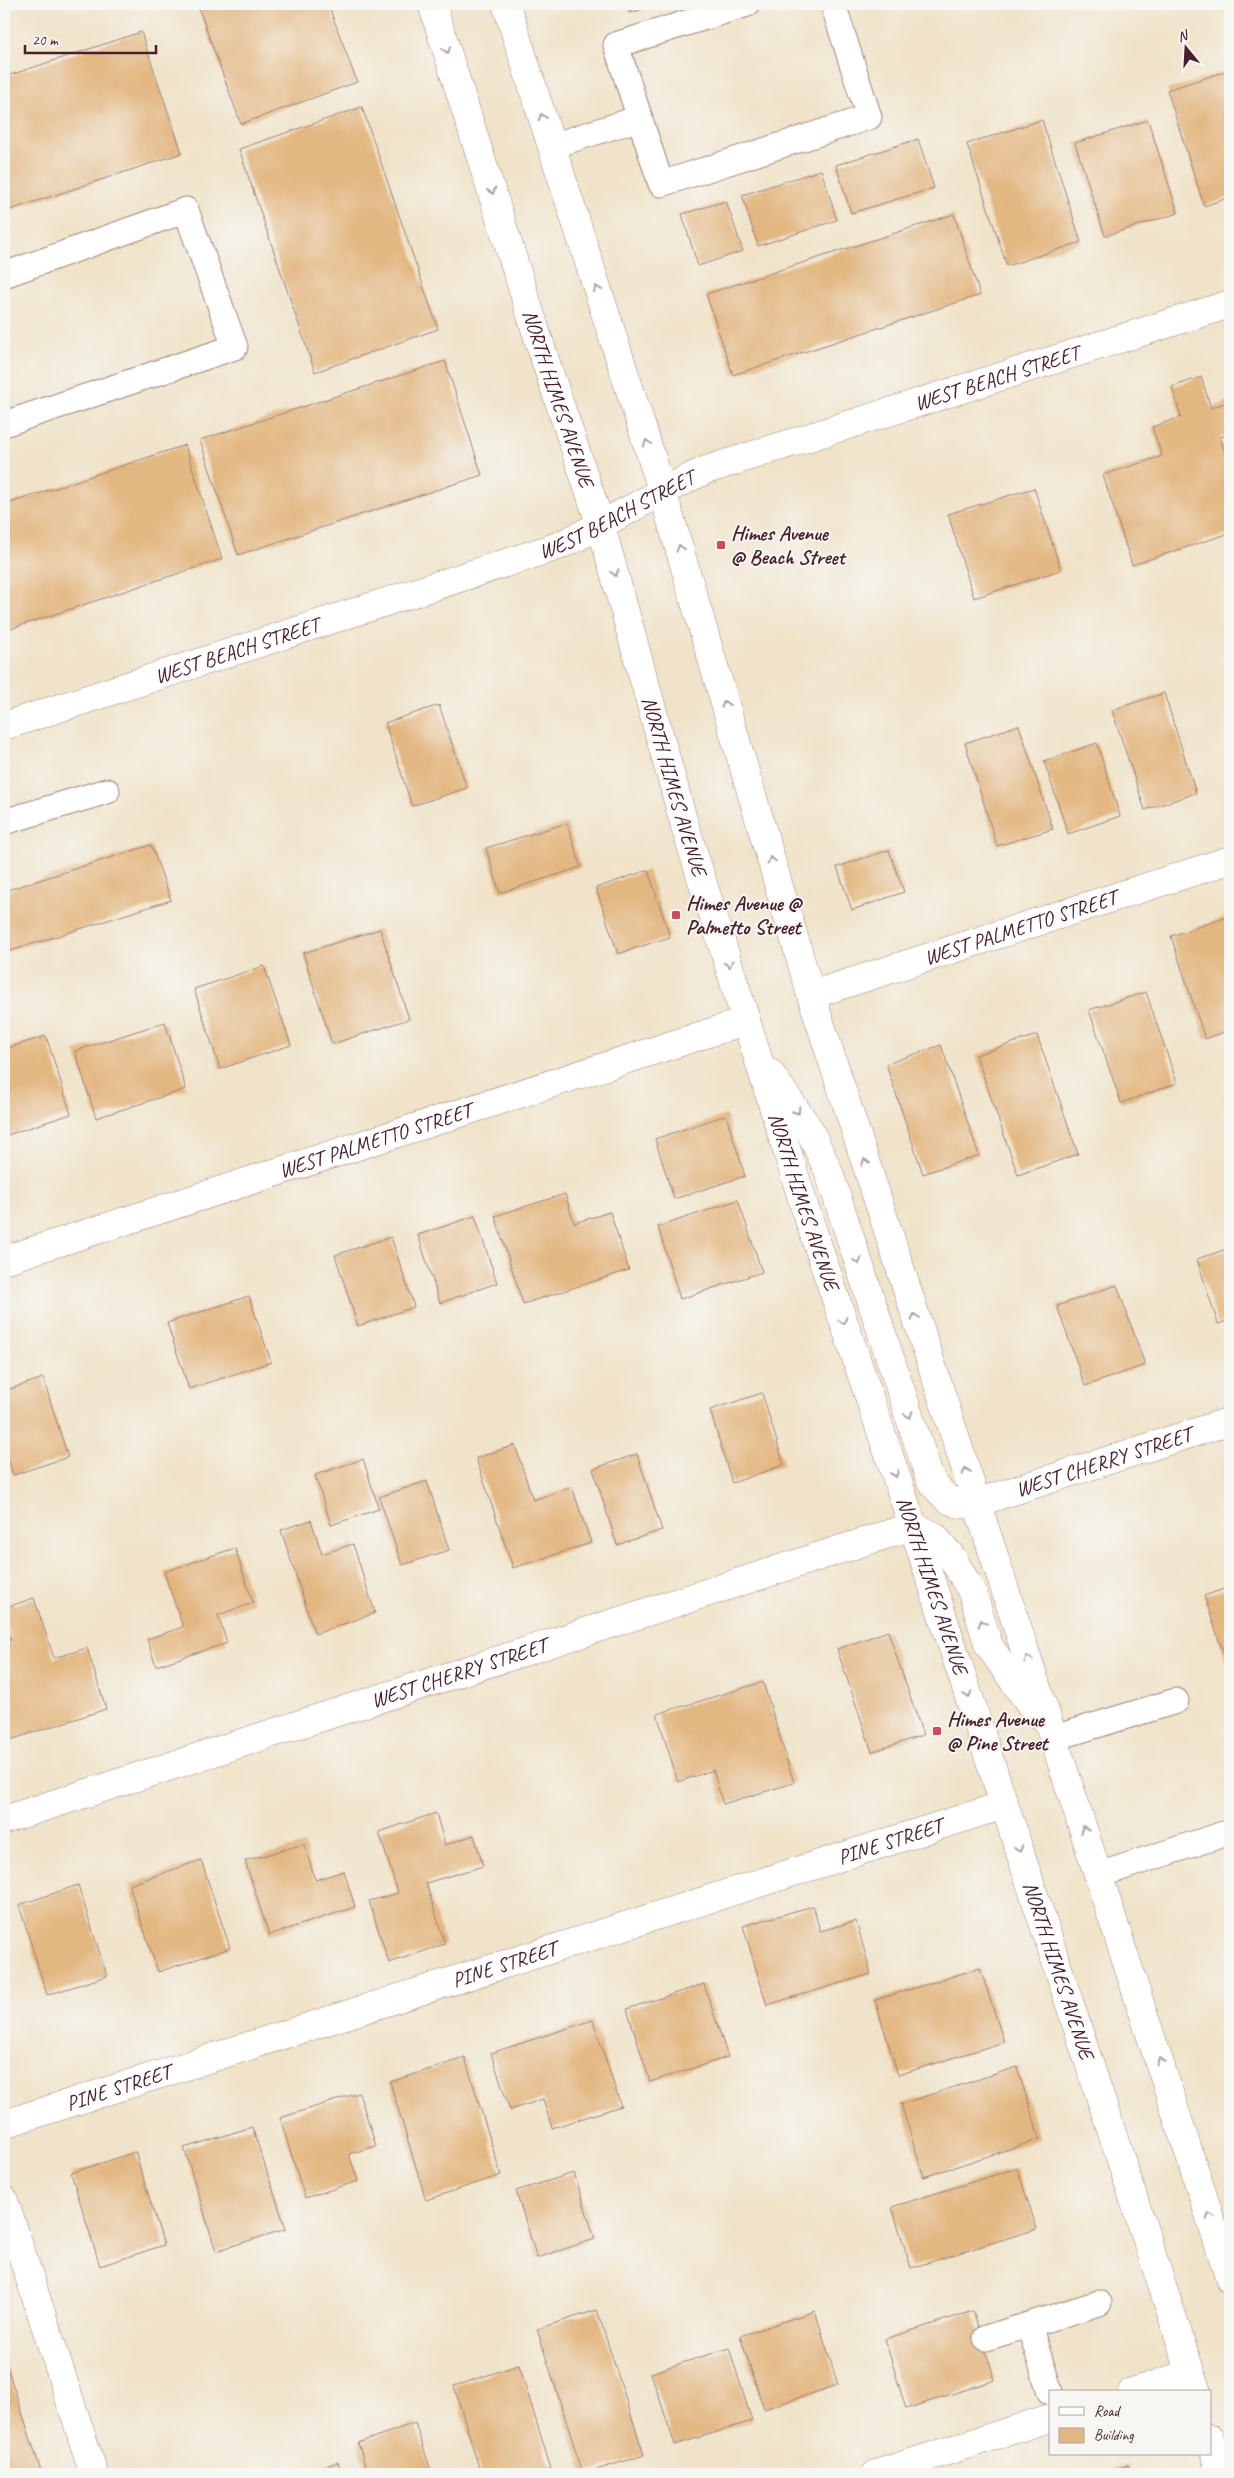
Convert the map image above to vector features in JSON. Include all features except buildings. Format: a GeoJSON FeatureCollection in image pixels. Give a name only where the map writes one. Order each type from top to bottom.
{"type":"FeatureCollection","features":[{"type":"Feature","properties":{"kind":"street","name":"NORTH HIMES AVENUE"},"geometry":{"type":"LineString","coordinates":[[432,4],[547,366],[601,526],[684,823],[805,1208],[913,1526],[1194,2382]]}},
{"type":"Feature","properties":{"kind":"street"},"geometry":{"type":"LineString","coordinates":[[506,4],[662,490],[811,996],[1230,2279]]}},
{"type":"Feature","properties":{"kind":"street","name":"WEST BEACH STREET"},"geometry":{"type":"LineString","coordinates":[[4,726],[558,546],[601,526],[662,490],[706,470],[1230,304]]}},
{"type":"Feature","properties":{"kind":"street","name":"WEST PALMETTO STREET"},"geometry":{"type":"LineString","coordinates":[[811,996],[1230,860]]}},
{"type":"Feature","properties":{"kind":"street","name":"WEST PALMETTO STREET"},"geometry":{"type":"LineString","coordinates":[[4,1260],[746,1021]]}},
{"type":"Feature","properties":{"kind":"street"},"geometry":{"type":"LineString","coordinates":[[758,1058],[785,1092],[808,1127],[828,1170],[930,1479],[940,1493],[950,1501],[964,1505],[976,1503]]}},
{"type":"Feature","properties":{"kind":"street","name":"WEST CHERRY STREET"},"geometry":{"type":"LineString","coordinates":[[976,1503],[1230,1421]]}},
{"type":"Feature","properties":{"kind":"street"},"geometry":{"type":"LineString","coordinates":[[913,1526],[934,1536],[951,1556],[972,1592],[989,1646],[1054,1738]]}},
{"type":"Feature","properties":{"kind":"street","name":"WEST CHERRY STREET"},"geometry":{"type":"LineString","coordinates":[[4,1820],[913,1526]]}},
{"type":"Feature","properties":{"kind":"street","name":"PINE STREET"},"geometry":{"type":"LineString","coordinates":[[4,2124],[1004,1804]]}},
{"type":"Feature","properties":{"kind":"street"},"geometry":{"type":"LineString","coordinates":[[4,2200],[94,2474]]}},
{"type":"Feature","properties":{"kind":"street"},"geometry":{"type":"LineString","coordinates":[[1144,2390],[1194,2382]]}},
{"type":"Feature","properties":{"kind":"street"},"geometry":{"type":"LineString","coordinates":[[876,2474],[1049,2418]]}},
{"type":"Feature","properties":{"kind":"street"},"geometry":{"type":"LineString","coordinates":[[1212,2445],[1221,2474]]}},
{"type":"Feature","properties":{"kind":"lane"},"geometry":{"type":"LineString","coordinates":[[747,4],[616,45],[660,184],[869,117],[833,4]]}},
{"type":"Feature","properties":{"kind":"lane"},"geometry":{"type":"LineString","coordinates":[[552,146],[640,118]]}},
{"type":"Feature","properties":{"kind":"lane"},"geometry":{"type":"LineString","coordinates":[[4,275],[186,210],[235,347],[4,424]]}},
{"type":"Feature","properties":{"kind":"lane"},"geometry":{"type":"LineString","coordinates":[[4,822],[107,791]]}},
{"type":"Feature","properties":{"kind":"lane"},"geometry":{"type":"LineString","coordinates":[[1054,1738],[1176,1701]]}},
{"type":"Feature","properties":{"kind":"lane"},"geometry":{"type":"LineString","coordinates":[[1099,1875],[1230,1832]]}},
{"type":"Feature","properties":{"kind":"lane"},"geometry":{"type":"LineString","coordinates":[[986,2338],[1099,2303]]}},
{"type":"Feature","properties":{"kind":"lane"},"geometry":{"type":"LineString","coordinates":[[1029,2325],[1049,2390]]}},
{"type":"Feature","properties":{"kind":"place","name":"Himes Avenue @ Beach Street"},"geometry":{"type":"Point","coordinates":[721,545]}},
{"type":"Feature","properties":{"kind":"place","name":"Himes Avenue @ Palmetto Street"},"geometry":{"type":"Point","coordinates":[676,915]}},
{"type":"Feature","properties":{"kind":"place","name":"Himes Avenue @ Pine Street"},"geometry":{"type":"Point","coordinates":[937,1731]}}]}
